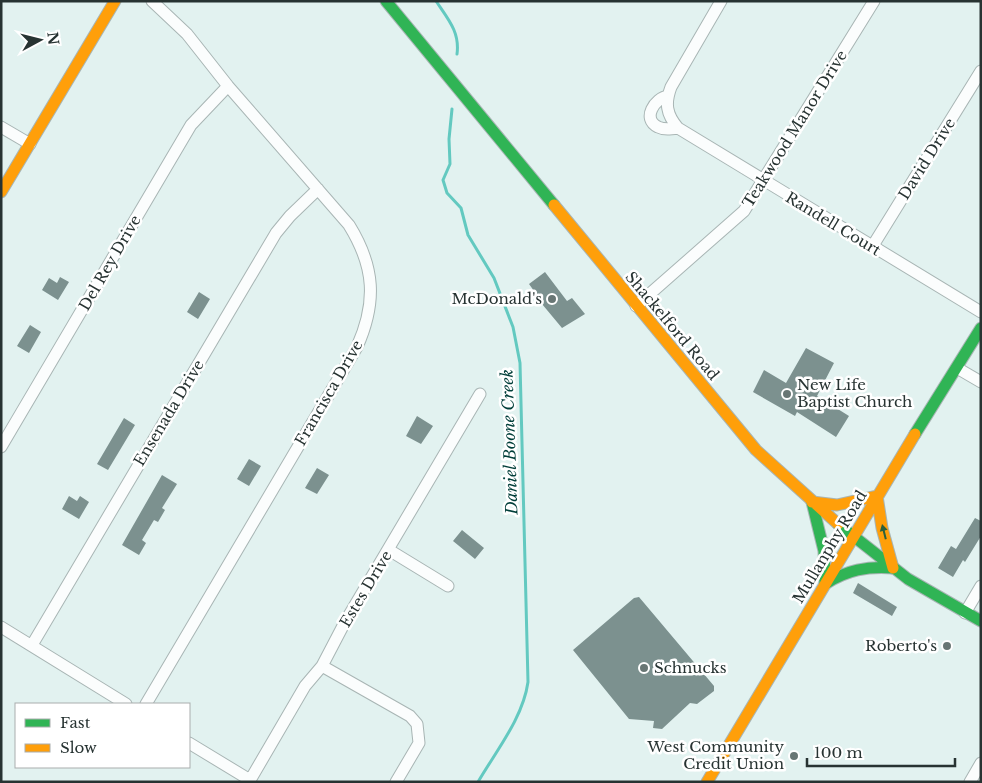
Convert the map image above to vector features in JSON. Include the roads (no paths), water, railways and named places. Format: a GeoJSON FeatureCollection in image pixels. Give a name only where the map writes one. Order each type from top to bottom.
{"type":"FeatureCollection","features":[{"type":"Feature","properties":{"kind":"main road"},"geometry":{"type":"LineString","coordinates":[[1,192],[116,1]]}},
{"type":"Feature","properties":{"kind":"main road","name":"Shackelford Road"},"geometry":{"type":"LineString","coordinates":[[386,1],[756,450],[853,538],[893,568],[981,621]]}},
{"type":"Feature","properties":{"kind":"main road","name":"Mullanphy Road"},"geometry":{"type":"LineString","coordinates":[[707,782],[877,496],[981,328]]}},
{"type":"Feature","properties":{"kind":"main road"},"geometry":{"type":"LineString","coordinates":[[877,496],[882,528],[893,568],[855,568],[840,573],[825,584],[824,552],[812,502],[837,505],[877,496]]}},
{"type":"Feature","properties":{"kind":"street","name":"Francisca Drive"},"geometry":{"type":"LineString","coordinates":[[147,703],[325,404],[366,328],[370,311],[371,292],[366,259],[359,241],[349,224],[228,86],[187,34],[162,8],[152,1]]}},
{"type":"Feature","properties":{"kind":"street"},"geometry":{"type":"LineString","coordinates":[[678,128],[659,128],[654,125],[651,109],[654,102],[660,97],[668,96],[677,74],[721,1]]}},
{"type":"Feature","properties":{"kind":"street","name":"Teakwood Manor Drive"},"geometry":{"type":"LineString","coordinates":[[636,306],[744,211],[764,182],[874,1]]}},
{"type":"Feature","properties":{"kind":"street","name":"David Drive"},"geometry":{"type":"LineString","coordinates":[[872,247],[981,72]]}},
{"type":"Feature","properties":{"kind":"street","name":"Del Rey Drive"},"geometry":{"type":"LineString","coordinates":[[1,447],[191,125],[228,86]]}},
{"type":"Feature","properties":{"kind":"street","name":"Randell Court"},"geometry":{"type":"LineString","coordinates":[[668,96],[667,112],[678,128],[764,182],[981,312]]}},
{"type":"Feature","properties":{"kind":"street"},"geometry":{"type":"LineString","coordinates":[[1,127],[30,144]]}},
{"type":"Feature","properties":{"kind":"street","name":"Ensenada Drive"},"geometry":{"type":"LineString","coordinates":[[32,645],[276,233],[290,216],[318,189]]}},
{"type":"Feature","properties":{"kind":"street"},"geometry":{"type":"LineString","coordinates":[[957,368],[981,382]]}},
{"type":"Feature","properties":{"kind":"street","name":"Estes Drive"},"geometry":{"type":"LineString","coordinates":[[250,781],[305,686],[322,666],[345,622],[390,550],[480,394]]}},
{"type":"Feature","properties":{"kind":"street"},"geometry":{"type":"LineString","coordinates":[[390,550],[448,586]]}},
{"type":"Feature","properties":{"kind":"street"},"geometry":{"type":"LineString","coordinates":[[965,613],[981,586]]}},
{"type":"Feature","properties":{"kind":"street"},"geometry":{"type":"LineString","coordinates":[[1,627],[124,703]]}},
{"type":"Feature","properties":{"kind":"street"},"geometry":{"type":"LineString","coordinates":[[322,666],[410,716],[417,724],[419,742],[396,782]]}},
{"type":"Feature","properties":{"kind":"street"},"geometry":{"type":"LineString","coordinates":[[190,745],[250,781]]}},
{"type":"Feature","properties":{"kind":"street"},"geometry":{"type":"LineString","coordinates":[[970,782],[981,763]]}},
{"type":"Feature","properties":{"kind":"waterway","name":"Daniel Boone Creek"},"geometry":{"type":"LineString","coordinates":[[436,1],[455,32],[457,54]]}},
{"type":"Feature","properties":{"kind":"waterway","name":"Daniel Boone Creek"},"geometry":{"type":"LineString","coordinates":[[452,109],[449,139],[450,164],[443,180],[447,193],[461,208],[468,235],[494,278],[513,327],[520,363],[528,682],[521,708],[515,721],[478,782]]}},
{"type":"Feature","properties":{"kind":"place","name":"McDonald's"},"geometry":{"type":"Point","coordinates":[552,299]}},
{"type":"Feature","properties":{"kind":"place","name":"New Life Baptist Church"},"geometry":{"type":"Point","coordinates":[787,394]}},
{"type":"Feature","properties":{"kind":"place","name":"Roberto's"},"geometry":{"type":"Point","coordinates":[947,646]}},
{"type":"Feature","properties":{"kind":"place","name":"Schnucks"},"geometry":{"type":"Point","coordinates":[644,668]}},
{"type":"Feature","properties":{"kind":"place","name":"West Community Credit Union"},"geometry":{"type":"Point","coordinates":[794,756]}}]}
